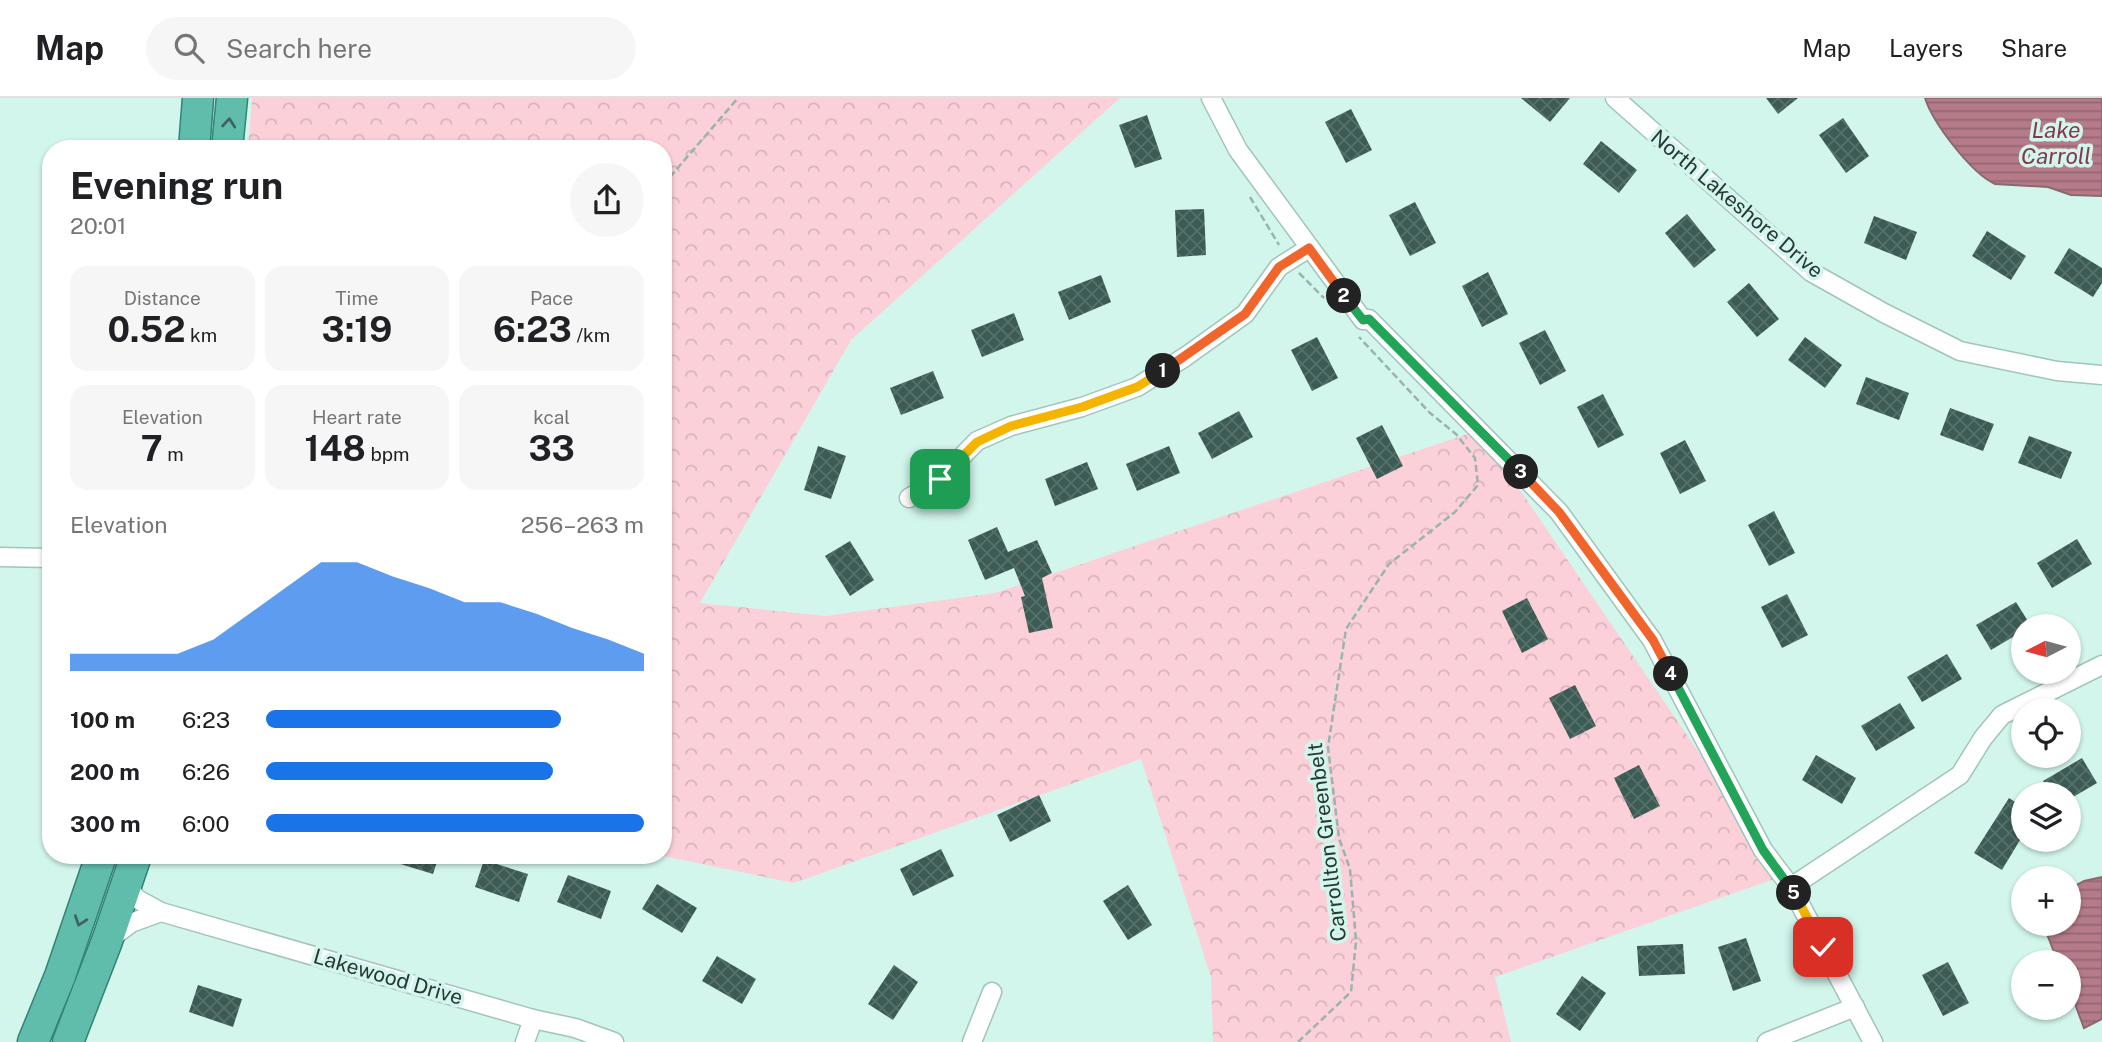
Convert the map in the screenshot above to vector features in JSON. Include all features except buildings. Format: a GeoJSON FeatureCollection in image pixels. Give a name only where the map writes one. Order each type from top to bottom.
{"type":"FeatureCollection","features":[{"type":"Feature","properties":{"kind":"highway"},"geometry":{"type":"LineString","coordinates":[[195,140],[198,98]]}},
{"type":"Feature","properties":{"kind":"highway"},"geometry":{"type":"LineString","coordinates":[[228,140],[232,98]]}},
{"type":"Feature","properties":{"kind":"highway"},"geometry":{"type":"LineString","coordinates":[[33,1042],[60,976],[98,864]]}},
{"type":"Feature","properties":{"kind":"highway"},"geometry":{"type":"LineString","coordinates":[[68,1042],[134,864]]}},
{"type":"Feature","properties":{"kind":"street"},"geometry":{"type":"LineString","coordinates":[[1211,98],[1238,150],[1363,320],[1369,319],[1559,512],[1653,640],[1763,850],[1791,887],[1873,1042]]}},
{"type":"Feature","properties":{"kind":"street","name":"North Lakeshore Drive"},"geometry":{"type":"LineString","coordinates":[[1615,98],[1811,272],[1960,351],[2057,371],[2102,375]]}},
{"type":"Feature","properties":{"kind":"street"},"geometry":{"type":"LineString","coordinates":[[909,498],[940,479],[977,442],[1011,426],[1082,407],[1137,387],[1185,357],[1245,314],[1279,267],[1309,248]]}},
{"type":"Feature","properties":{"kind":"street"},"geometry":{"type":"LineString","coordinates":[[0,557],[42,558]]}},
{"type":"Feature","properties":{"kind":"street"},"geometry":{"type":"LineString","coordinates":[[1791,887],[1960,775],[1983,738],[2002,715],[2102,665]]}},
{"type":"Feature","properties":{"kind":"street","name":"Lakewood Drive"},"geometry":{"type":"LineString","coordinates":[[127,885],[137,899],[161,912],[533,1019],[575,1028],[614,1042]]}},
{"type":"Feature","properties":{"kind":"street"},"geometry":{"type":"LineString","coordinates":[[107,941],[131,923],[161,912]]}},
{"type":"Feature","properties":{"kind":"street"},"geometry":{"type":"LineString","coordinates":[[972,1042],[992,992]]}},
{"type":"Feature","properties":{"kind":"street"},"geometry":{"type":"LineString","coordinates":[[1767,1042],[1855,1007]]}},
{"type":"Feature","properties":{"kind":"street"},"geometry":{"type":"LineString","coordinates":[[525,1042],[533,1019]]}},
{"type":"Feature","properties":{"kind":"path"},"geometry":{"type":"LineString","coordinates":[[672,174],[737,98]]}},
{"type":"Feature","properties":{"kind":"path"},"geometry":{"type":"LineString","coordinates":[[1247,193],[1288,261],[1328,302]]}},
{"type":"Feature","properties":{"kind":"path","name":"Carrollton Greenbelt"},"geometry":{"type":"LineString","coordinates":[[1298,1042],[1351,992],[1356,941],[1350,869],[1339,838],[1328,747],[1346,629],[1389,564],[1455,512],[1478,485],[1475,458],[1456,434],[1430,413],[1356,332]]}},
{"type":"Feature","properties":{"kind":"green space"},"geometry":{"type":"Polygon","coordinates":[[[252,98],[1120,98],[851,340],[700,603],[826,616],[995,593],[1479,430],[1783,876],[1495,977],[1511,1042],[1213,1042],[1211,977],[1141,759],[794,883],[672,858],[672,140],[249,140],[252,98]]]}},
{"type":"Feature","properties":{"kind":"water","name":"Lake Carroll"},"geometry":{"type":"Polygon","coordinates":[[[1925,98],[2102,98],[2102,196],[2071,195],[2048,187],[1995,184],[1964,159],[1936,120],[1925,98]]]}},
{"type":"Feature","properties":{"kind":"water"},"geometry":{"type":"Polygon","coordinates":[[[2102,877],[2102,1019],[2084,1028],[2081,1020],[2081,950],[2053,950],[2048,936],[2081,936],[2081,883],[2102,877]]]}},
{"type":"Feature","properties":{"kind":"route"},"geometry":{"type":"LineString","coordinates":[[940,479],[977,442],[1011,426],[1082,407],[1137,387],[1185,357],[1245,314],[1279,267],[1309,248],[1363,320],[1369,319],[1559,512],[1653,640],[1763,850],[1791,887],[1823,947]]}}]}
